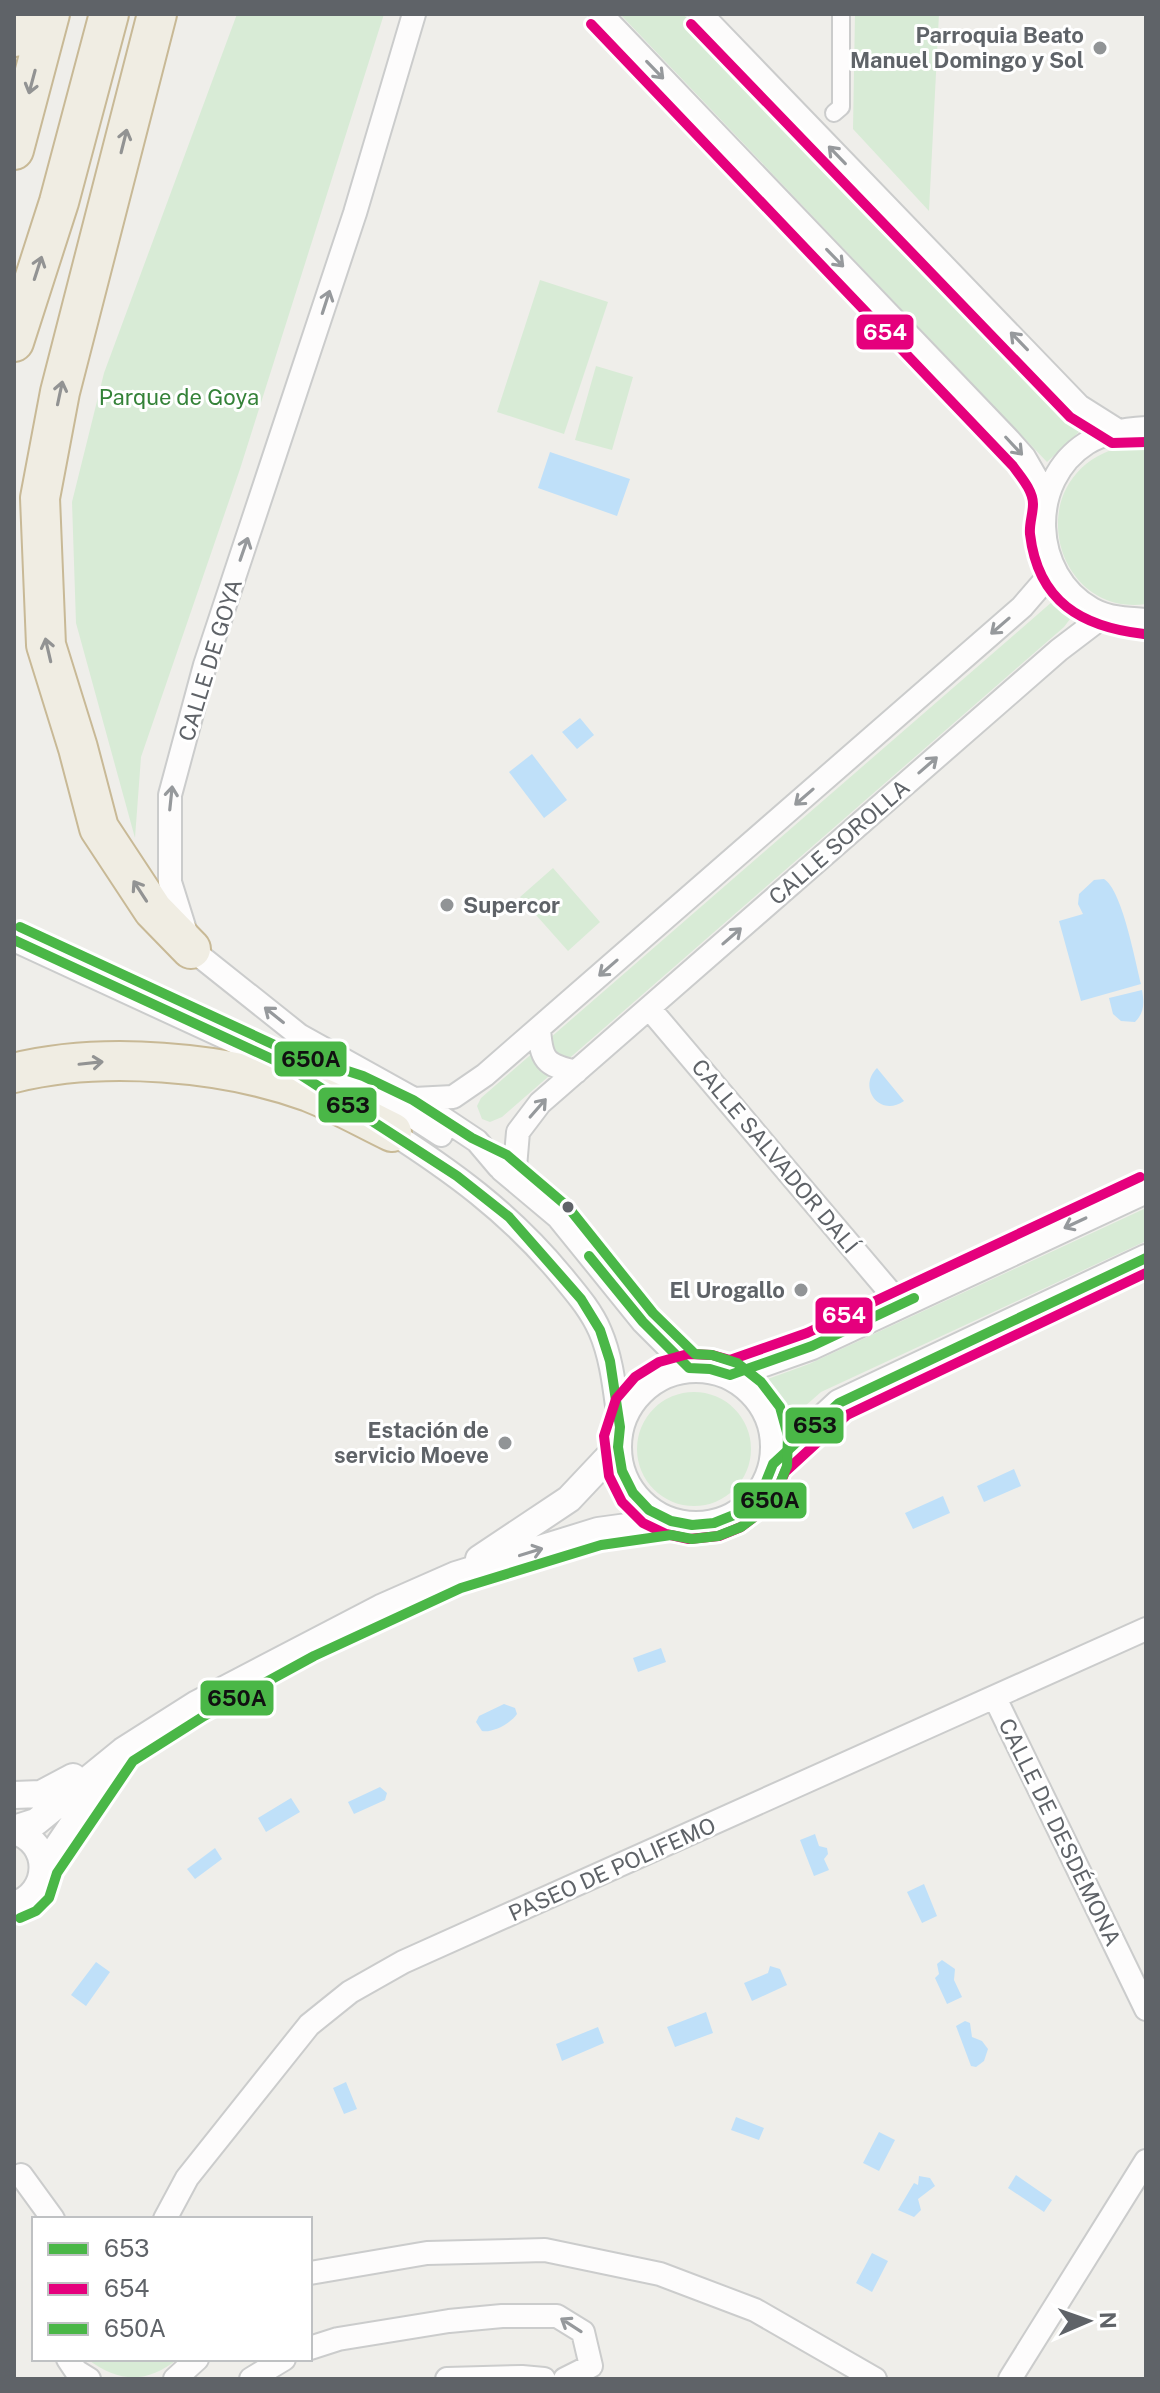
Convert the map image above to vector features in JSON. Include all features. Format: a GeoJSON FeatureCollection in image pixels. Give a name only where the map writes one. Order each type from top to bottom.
{"type":"FeatureCollection","features":[{"type":"Feature","properties":{"kind":"highway"},"geometry":{"type":"LineString","coordinates":[[14,37],[21,14]]}},
{"type":"Feature","properties":{"kind":"highway"},"geometry":{"type":"LineString","coordinates":[[14,150],[50,14]]}},
{"type":"Feature","properties":{"kind":"highway"},"geometry":{"type":"LineString","coordinates":[[14,342],[59,202],[109,14]]}},
{"type":"Feature","properties":{"kind":"highway"},"geometry":{"type":"LineString","coordinates":[[157,14],[60,392],[40,498],[46,645],[99,828],[153,910],[191,949]]}},
{"type":"Feature","properties":{"kind":"highway"},"geometry":{"type":"LineString","coordinates":[[14,1073],[119,1060],[235,1071],[310,1092],[392,1132]]}},
{"type":"Feature","properties":{"kind":"street","name":"CALLE DE GOYA"},"geometry":{"type":"LineString","coordinates":[[191,949],[170,882],[170,795],[205,665],[355,213],[414,14]]}},
{"type":"Feature","properties":{"kind":"street"},"geometry":{"type":"LineString","coordinates":[[601,14],[1009,440],[1024,457],[1047,497]]}},
{"type":"Feature","properties":{"kind":"street"},"geometry":{"type":"LineString","coordinates":[[701,14],[1079,406],[1117,430]]}},
{"type":"Feature","properties":{"kind":"street"},"geometry":{"type":"LineString","coordinates":[[834,113],[841,107],[841,14]]}},
{"type":"Feature","properties":{"kind":"street"},"geometry":{"type":"LineString","coordinates":[[1146,428],[1117,430],[1086,443],[1062,467],[1047,497],[1043,522],[1045,546],[1054,570],[1070,592],[1091,609],[1105,615],[1146,620]]}},
{"type":"Feature","properties":{"kind":"street"},"geometry":{"type":"LineString","coordinates":[[414,1099],[453,1097],[485,1075],[1010,617],[1054,570]]}},
{"type":"Feature","properties":{"kind":"street","name":"CALLE SOROLLA"},"geometry":{"type":"LineString","coordinates":[[507,1173],[518,1132],[540,1103],[1059,650],[1105,615]]}},
{"type":"Feature","properties":{"kind":"street"},"geometry":{"type":"LineString","coordinates":[[14,940],[287,1066],[357,1089],[407,1113],[507,1173]]}},
{"type":"Feature","properties":{"kind":"street"},"geometry":{"type":"LineString","coordinates":[[191,949],[299,1035],[414,1099],[477,1141],[507,1173],[558,1217],[643,1322],[689,1368]]}},
{"type":"Feature","properties":{"kind":"street","name":"CALLE SALVADOR DALÍ"},"geometry":{"type":"LineString","coordinates":[[649,1008],[900,1304]]}},
{"type":"Feature","properties":{"kind":"street"},"geometry":{"type":"LineString","coordinates":[[539,1028],[541,1053],[554,1067],[576,1072]]}},
{"type":"Feature","properties":{"kind":"street"},"geometry":{"type":"LineString","coordinates":[[287,1066],[457,1176],[509,1217],[581,1299],[600,1330],[610,1361],[619,1437],[622,1471],[633,1493],[649,1510],[671,1521],[692,1525],[714,1523],[734,1515],[752,1502],[765,1484],[773,1464],[774,1437],[767,1412],[751,1391],[730,1375],[710,1369],[689,1368],[666,1374],[645,1387],[629,1405],[619,1437],[569,1499],[456,1575]]}},
{"type":"Feature","properties":{"kind":"street"},"geometry":{"type":"LineString","coordinates":[[730,1375],[812,1346],[1146,1190]]}},
{"type":"Feature","properties":{"kind":"street"},"geometry":{"type":"LineString","coordinates":[[773,1464],[839,1403],[1146,1258]]}},
{"type":"Feature","properties":{"kind":"street"},"geometry":{"type":"LineString","coordinates":[[14,1795],[41,1794],[123,1751],[197,1704],[308,1644],[456,1575],[598,1531],[671,1521]]}},
{"type":"Feature","properties":{"kind":"street","name":"PASEO DE POLIFEMO"},"geometry":{"type":"LineString","coordinates":[[166,2217],[187,2178],[309,2025],[350,1992],[403,1962],[1146,1629]]}},
{"type":"Feature","properties":{"kind":"street","name":"CALLE DE DESDÉMONA"},"geometry":{"type":"LineString","coordinates":[[995,1698],[1146,2009]]}},
{"type":"Feature","properties":{"kind":"street"},"geometry":{"type":"LineString","coordinates":[[14,1830],[36,1822],[123,1751]]}},
{"type":"Feature","properties":{"kind":"street"},"geometry":{"type":"LineString","coordinates":[[14,1905],[28,1899],[37,1890],[44,1867],[123,1751]]}},
{"type":"Feature","properties":{"kind":"street"},"geometry":{"type":"LineString","coordinates":[[14,1830],[37,1847],[44,1867]]}},
{"type":"Feature","properties":{"kind":"street"},"geometry":{"type":"LineString","coordinates":[[1010,2379],[1146,2161]]}},
{"type":"Feature","properties":{"kind":"street"},"geometry":{"type":"LineString","coordinates":[[21,2175],[52,2217]]}},
{"type":"Feature","properties":{"kind":"street"},"geometry":{"type":"LineString","coordinates":[[312,2273],[427,2253],[545,2250],[660,2274],[755,2310],[875,2379]]}},
{"type":"Feature","properties":{"kind":"street"},"geometry":{"type":"LineString","coordinates":[[312,2347],[338,2339],[449,2321],[502,2316],[557,2316],[583,2332],[591,2366],[565,2379]]}},
{"type":"Feature","properties":{"kind":"street"},"geometry":{"type":"LineString","coordinates":[[69,2361],[76,2371],[89,2379]]}},
{"type":"Feature","properties":{"kind":"street"},"geometry":{"type":"LineString","coordinates":[[175,2379],[195,2361]]}},
{"type":"Feature","properties":{"kind":"street"},"geometry":{"type":"LineString","coordinates":[[251,2379],[281,2361]]}},
{"type":"Feature","properties":{"kind":"street"},"geometry":{"type":"LineString","coordinates":[[447,2379],[544,2379]]}},
{"type":"Feature","properties":{"kind":"green space","name":"Parque de Goya"},"geometry":{"type":"Polygon","coordinates":[[[237,14],[384,14],[240,469],[141,757],[135,838],[76,623],[72,502],[104,373],[237,14]]]}},
{"type":"Feature","properties":{"kind":"green space"},"geometry":{"type":"Polygon","coordinates":[[[620,14],[683,14],[1080,431],[1047,462],[620,14]]]}},
{"type":"Feature","properties":{"kind":"green space"},"geometry":{"type":"Polygon","coordinates":[[[855,14],[939,14],[929,211],[853,129],[855,14]]]}},
{"type":"Feature","properties":{"kind":"green space"},"geometry":{"type":"Polygon","coordinates":[[[540,280],[608,302],[564,434],[497,412],[540,280]]]}},
{"type":"Feature","properties":{"kind":"green space"},"geometry":{"type":"Polygon","coordinates":[[[596,366],[633,377],[612,450],[575,440],[596,366]]]}},
{"type":"Feature","properties":{"kind":"green space"},"geometry":{"type":"Polygon","coordinates":[[[1135,444],[1146,445],[1146,604],[1112,602],[1086,587],[1068,564],[1059,536],[1060,506],[1072,479],[1097,457],[1135,444]]]}},
{"type":"Feature","properties":{"kind":"green space"},"geometry":{"type":"Polygon","coordinates":[[[1053,601],[1063,603],[1069,610],[1070,619],[1064,627],[502,1117],[490,1122],[482,1119],[477,1106],[481,1098],[1053,601]]]}},
{"type":"Feature","properties":{"kind":"green space"},"geometry":{"type":"Polygon","coordinates":[[[553,868],[600,922],[568,951],[520,897],[553,868]]]}},
{"type":"Feature","properties":{"kind":"green space"},"geometry":{"type":"Polygon","coordinates":[[[1146,1208],[1146,1241],[821,1392],[787,1422],[781,1403],[765,1380],[809,1364],[1146,1208]]]}},
{"type":"Feature","properties":{"kind":"green space"},"geometry":{"type":"Polygon","coordinates":[[[694,1392],[716,1396],[734,1409],[747,1427],[751,1449],[747,1471],[734,1489],[716,1502],[694,1506],[672,1502],[654,1489],[641,1471],[637,1449],[641,1427],[654,1409],[672,1396],[694,1392]]]}},
{"type":"Feature","properties":{"kind":"green space"},"geometry":{"type":"Polygon","coordinates":[[[90,2361],[175,2361],[155,2373],[133,2377],[99,2367],[90,2361]]]}},
{"type":"Feature","properties":{"kind":"water"},"geometry":{"type":"Polygon","coordinates":[[[550,452],[630,479],[617,516],[538,488],[550,452]]]}},
{"type":"Feature","properties":{"kind":"water"},"geometry":{"type":"Polygon","coordinates":[[[580,718],[594,735],[577,749],[562,732],[580,718]]]}},
{"type":"Feature","properties":{"kind":"water"},"geometry":{"type":"Polygon","coordinates":[[[532,754],[567,800],[544,818],[509,772],[532,754]]]}},
{"type":"Feature","properties":{"kind":"water"},"geometry":{"type":"Polygon","coordinates":[[[1104,879],[1111,886],[1122,911],[1141,984],[1081,1001],[1059,921],[1083,914],[1078,904],[1079,894],[1094,880],[1104,879]]]}},
{"type":"Feature","properties":{"kind":"water"},"geometry":{"type":"Polygon","coordinates":[[[1142,990],[1143,1007],[1135,1022],[1121,1021],[1113,1014],[1109,998],[1142,990]]]}},
{"type":"Feature","properties":{"kind":"water"},"geometry":{"type":"Polygon","coordinates":[[[877,1068],[904,1101],[887,1106],[874,1098],[869,1084],[877,1068]]]}},
{"type":"Feature","properties":{"kind":"water"},"geometry":{"type":"Polygon","coordinates":[[[1014,1469],[1021,1486],[984,1502],[977,1486],[1014,1469]]]}},
{"type":"Feature","properties":{"kind":"water"},"geometry":{"type":"Polygon","coordinates":[[[943,1496],[950,1513],[913,1529],[905,1513],[943,1496]]]}},
{"type":"Feature","properties":{"kind":"water"},"geometry":{"type":"Polygon","coordinates":[[[661,1648],[666,1662],[638,1672],[633,1658],[661,1648]]]}},
{"type":"Feature","properties":{"kind":"water"},"geometry":{"type":"Polygon","coordinates":[[[504,1704],[515,1708],[517,1714],[501,1727],[482,1731],[476,1722],[479,1716],[504,1704]]]}},
{"type":"Feature","properties":{"kind":"water"},"geometry":{"type":"Polygon","coordinates":[[[380,1787],[387,1793],[385,1800],[354,1814],[348,1802],[380,1787]]]}},
{"type":"Feature","properties":{"kind":"water"},"geometry":{"type":"Polygon","coordinates":[[[291,1798],[300,1812],[266,1832],[258,1818],[291,1798]]]}},
{"type":"Feature","properties":{"kind":"water"},"geometry":{"type":"Polygon","coordinates":[[[815,1834],[819,1846],[827,1848],[828,1854],[824,1859],[829,1870],[814,1876],[800,1840],[815,1834]]]}},
{"type":"Feature","properties":{"kind":"water"},"geometry":{"type":"Polygon","coordinates":[[[215,1848],[222,1859],[195,1879],[187,1869],[215,1848]]]}},
{"type":"Feature","properties":{"kind":"water"},"geometry":{"type":"Polygon","coordinates":[[[924,1884],[937,1916],[922,1923],[907,1892],[924,1884]]]}},
{"type":"Feature","properties":{"kind":"water"},"geometry":{"type":"Polygon","coordinates":[[[942,1960],[955,1969],[954,1980],[962,1997],[947,2004],[935,1978],[939,1974],[937,1964],[942,1960]]]}},
{"type":"Feature","properties":{"kind":"water"},"geometry":{"type":"Polygon","coordinates":[[[96,1962],[110,1972],[86,2006],[71,1995],[96,1962]]]}},
{"type":"Feature","properties":{"kind":"water"},"geometry":{"type":"Polygon","coordinates":[[[770,1966],[780,1969],[787,1985],[752,2001],[744,1983],[768,1973],[770,1966]]]}},
{"type":"Feature","properties":{"kind":"water"},"geometry":{"type":"Polygon","coordinates":[[[706,2012],[713,2033],[675,2047],[667,2027],[706,2012]]]}},
{"type":"Feature","properties":{"kind":"water"},"geometry":{"type":"Polygon","coordinates":[[[965,2021],[970,2023],[972,2037],[982,2041],[988,2049],[984,2061],[976,2067],[971,2066],[956,2026],[965,2021]]]}},
{"type":"Feature","properties":{"kind":"water"},"geometry":{"type":"Polygon","coordinates":[[[598,2027],[604,2043],[562,2061],[556,2044],[598,2027]]]}},
{"type":"Feature","properties":{"kind":"water"},"geometry":{"type":"Polygon","coordinates":[[[346,2082],[357,2109],[344,2114],[333,2088],[346,2082]]]}},
{"type":"Feature","properties":{"kind":"water"},"geometry":{"type":"Polygon","coordinates":[[[736,2117],[764,2128],[759,2140],[731,2130],[736,2117]]]}},
{"type":"Feature","properties":{"kind":"water"},"geometry":{"type":"Polygon","coordinates":[[[879,2132],[895,2140],[879,2171],[863,2163],[879,2132]]]}},
{"type":"Feature","properties":{"kind":"water"},"geometry":{"type":"Polygon","coordinates":[[[1016,2175],[1052,2200],[1044,2212],[1008,2188],[1016,2175]]]}},
{"type":"Feature","properties":{"kind":"water"},"geometry":{"type":"Polygon","coordinates":[[[919,2176],[930,2178],[935,2186],[918,2199],[921,2210],[914,2217],[898,2210],[914,2183],[918,2185],[919,2176]]]}},
{"type":"Feature","properties":{"kind":"water"},"geometry":{"type":"Polygon","coordinates":[[[872,2253],[888,2261],[872,2292],[856,2283],[872,2253]]]}},
{"type":"Feature","properties":{"kind":"transit line","name":"654"},"geometry":{"type":"LineString","coordinates":[[591,24],[1013,466],[1031,494],[1030,534],[1035,558],[1053,594],[1067,607],[1101,625],[1144,634]]}},
{"type":"Feature","properties":{"kind":"transit line","name":"654"},"geometry":{"type":"LineString","coordinates":[[691,24],[1070,417],[1112,443],[1146,442]]}},
{"type":"Feature","properties":{"kind":"transit line","name":"650A"},"geometry":{"type":"LineString","coordinates":[[20,927],[292,1053],[363,1076],[413,1100],[472,1138],[507,1155],[568,1207],[653,1313],[695,1354],[712,1355],[737,1363],[761,1382],[780,1407],[788,1436],[787,1466],[777,1491],[761,1512],[741,1527],[718,1536],[692,1539],[671,1535],[601,1545],[461,1588],[314,1656],[204,1716],[133,1761],[57,1873],[49,1898],[36,1911],[20,1918]]}},
{"type":"Feature","properties":{"kind":"transit line","name":"653"},"geometry":{"type":"LineString","coordinates":[[14,940],[287,1066],[457,1176],[509,1217],[581,1299],[600,1330],[610,1361],[620,1427],[618,1447],[622,1471],[633,1493],[649,1510],[671,1521],[692,1525],[714,1523],[734,1515],[752,1502],[765,1484],[773,1464],[839,1403],[1146,1258]]}},
{"type":"Feature","properties":{"kind":"transit line","name":"654"},"geometry":{"type":"LineString","coordinates":[[1140,1177],[807,1333],[730,1360],[712,1355],[688,1354],[659,1362],[635,1377],[616,1399],[604,1436],[609,1476],[622,1502],[643,1523],[666,1534],[689,1539],[719,1536],[741,1527],[761,1512],[777,1491],[785,1472],[847,1415],[1146,1273]]}},
{"type":"Feature","properties":{"kind":"transit line","name":"653"},"geometry":{"type":"LineString","coordinates":[[589,1256],[643,1322],[689,1368],[710,1369],[730,1375],[812,1346],[914,1298]]}},
{"type":"Feature","properties":{"kind":"place","name":"Parroquia Beato Manuel Domingo y Sol"},"geometry":{"type":"Point","coordinates":[1100,48]}},
{"type":"Feature","properties":{"kind":"place","name":"Supercor"},"geometry":{"type":"Point","coordinates":[447,905]}},
{"type":"Feature","properties":{"kind":"place","name":"El Urogallo"},"geometry":{"type":"Point","coordinates":[801,1290]}},
{"type":"Feature","properties":{"kind":"place","name":"Estación de servicio Moeve"},"geometry":{"type":"Point","coordinates":[505,1443]}}]}
